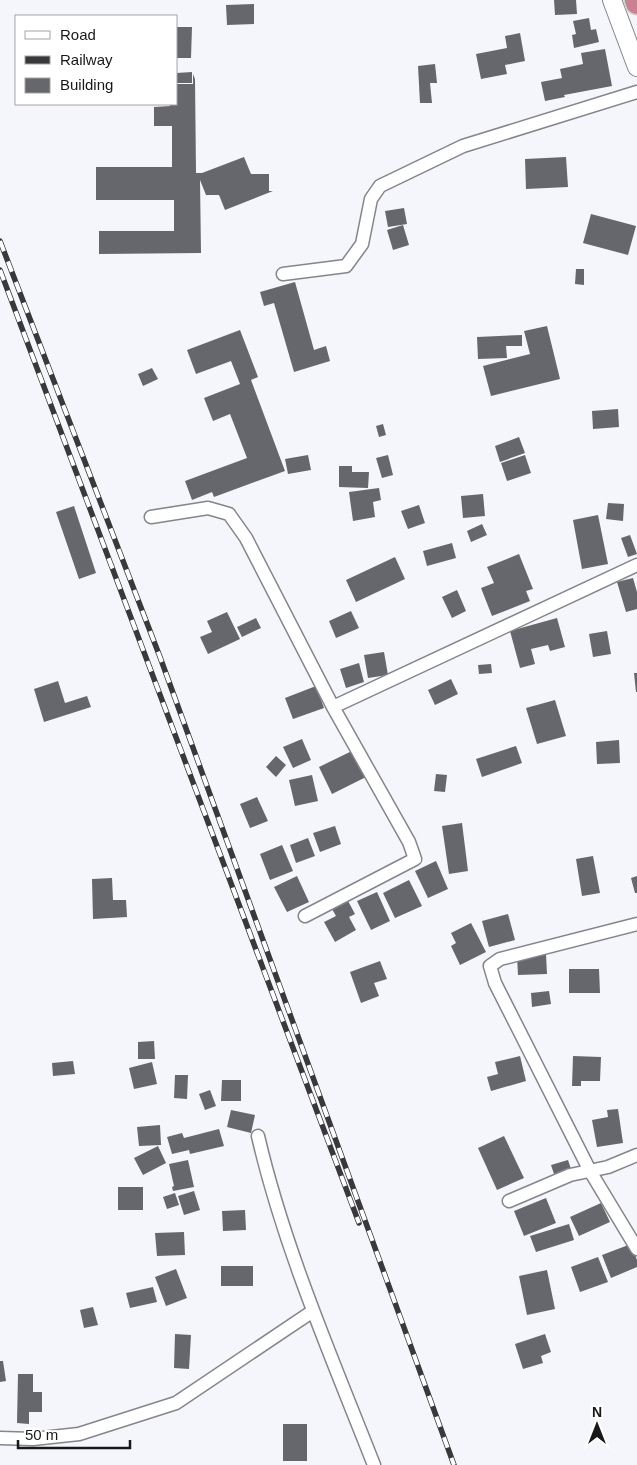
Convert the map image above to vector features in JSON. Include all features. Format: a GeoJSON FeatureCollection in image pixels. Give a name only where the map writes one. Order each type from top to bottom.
{"type":"FeatureCollection","features":[{"type":"Feature","properties":{"kind":"street"},"geometry":{"type":"LineString","coordinates":[[612,0],[637,67]]}},
{"type":"Feature","properties":{"kind":"street"},"geometry":{"type":"LineString","coordinates":[[283,274],[346,266],[362,244],[371,199],[380,186],[463,146],[637,92]]}},
{"type":"Feature","properties":{"kind":"street"},"geometry":{"type":"LineString","coordinates":[[151,517],[208,508],[229,514],[246,538],[333,707],[409,842],[414,858],[305,916]]}},
{"type":"Feature","properties":{"kind":"street"},"geometry":{"type":"LineString","coordinates":[[333,707],[637,565]]}},
{"type":"Feature","properties":{"kind":"street"},"geometry":{"type":"LineString","coordinates":[[637,924],[500,959],[490,966],[495,983],[590,1171],[637,1248]]}},
{"type":"Feature","properties":{"kind":"street"},"geometry":{"type":"LineString","coordinates":[[258,1136],[267,1175],[313,1311],[374,1465]]}},
{"type":"Feature","properties":{"kind":"street"},"geometry":{"type":"LineString","coordinates":[[509,1201],[570,1175],[608,1167],[637,1155]]}},
{"type":"Feature","properties":{"kind":"street"},"geometry":{"type":"LineString","coordinates":[[0,1438],[33,1439],[79,1434],[176,1403],[313,1311]]}},
{"type":"Feature","properties":{"kind":"building"},"geometry":{"type":"Polygon","coordinates":[[[554,0],[576,0],[577,14],[555,15],[554,0]]]}},
{"type":"Feature","properties":{"kind":"building"},"geometry":{"type":"Polygon","coordinates":[[[254,4],[254,24],[227,25],[226,5],[254,4]]]}},
{"type":"Feature","properties":{"kind":"building"},"geometry":{"type":"Polygon","coordinates":[[[589,18],[591,30],[596,29],[599,42],[574,48],[572,35],[576,34],[573,21],[589,18]]]}},
{"type":"Feature","properties":{"kind":"building"},"geometry":{"type":"Polygon","coordinates":[[[178,27],[192,27],[191,58],[178,58],[178,27]]]}},
{"type":"Feature","properties":{"kind":"building"},"geometry":{"type":"Polygon","coordinates":[[[520,33],[525,61],[505,65],[507,74],[481,79],[476,54],[507,48],[505,36],[520,33]]]}},
{"type":"Feature","properties":{"kind":"building"},"geometry":{"type":"Polygon","coordinates":[[[605,49],[612,86],[564,95],[565,97],[545,101],[541,82],[562,78],[560,69],[583,64],[581,53],[605,49]]]}},
{"type":"Feature","properties":{"kind":"building"},"geometry":{"type":"Polygon","coordinates":[[[435,64],[437,83],[430,83],[432,103],[420,103],[418,66],[435,64]]]}},
{"type":"Feature","properties":{"kind":"building"},"geometry":{"type":"Polygon","coordinates":[[[192,72],[192,83],[178,83],[178,73],[192,72]]]}},
{"type":"Feature","properties":{"kind":"building"},"geometry":{"type":"Polygon","coordinates":[[[193,74],[195,79],[196,173],[202,173],[244,157],[251,174],[269,174],[269,191],[273,191],[225,210],[219,195],[206,195],[200,180],[201,253],[99,254],[99,231],[174,231],[174,200],[96,200],[96,167],[172,167],[172,126],[154,126],[154,107],[178,105],[178,84],[193,84],[193,74]]]}},
{"type":"Feature","properties":{"kind":"building"},"geometry":{"type":"Polygon","coordinates":[[[566,157],[568,187],[526,189],[525,159],[566,157]]]}},
{"type":"Feature","properties":{"kind":"building"},"geometry":{"type":"Polygon","coordinates":[[[404,208],[407,224],[388,227],[385,211],[404,208]]]}},
{"type":"Feature","properties":{"kind":"building"},"geometry":{"type":"Polygon","coordinates":[[[591,214],[636,226],[628,255],[583,243],[591,214]]]}},
{"type":"Feature","properties":{"kind":"building"},"geometry":{"type":"Polygon","coordinates":[[[403,225],[409,245],[393,250],[387,230],[403,225]]]}},
{"type":"Feature","properties":{"kind":"building"},"geometry":{"type":"Polygon","coordinates":[[[576,269],[584,269],[584,285],[575,284],[576,269]]]}},
{"type":"Feature","properties":{"kind":"building"},"geometry":{"type":"Polygon","coordinates":[[[295,282],[314,350],[326,346],[330,361],[294,372],[274,303],[264,306],[260,292],[295,282]]]}},
{"type":"Feature","properties":{"kind":"building"},"geometry":{"type":"Polygon","coordinates":[[[547,326],[560,379],[491,396],[483,366],[530,354],[524,331],[547,326]]]}},
{"type":"Feature","properties":{"kind":"building"},"geometry":{"type":"Polygon","coordinates":[[[240,330],[258,377],[251,380],[285,471],[214,497],[212,492],[192,500],[185,481],[247,458],[230,414],[213,421],[204,398],[240,384],[231,361],[196,374],[187,350],[240,330]]]}},
{"type":"Feature","properties":{"kind":"building"},"geometry":{"type":"Polygon","coordinates":[[[522,335],[522,346],[506,346],[507,358],[478,359],[477,337],[522,335]]]}},
{"type":"Feature","properties":{"kind":"building"},"geometry":{"type":"Polygon","coordinates":[[[152,368],[158,379],[143,386],[138,374],[152,368]]]}},
{"type":"Feature","properties":{"kind":"building"},"geometry":{"type":"Polygon","coordinates":[[[618,409],[619,427],[593,429],[592,411],[618,409]]]}},
{"type":"Feature","properties":{"kind":"building"},"geometry":{"type":"Polygon","coordinates":[[[383,424],[386,435],[379,437],[376,426],[383,424]]]}},
{"type":"Feature","properties":{"kind":"building"},"geometry":{"type":"Polygon","coordinates":[[[519,437],[525,453],[500,462],[495,446],[519,437]]]}},
{"type":"Feature","properties":{"kind":"building"},"geometry":{"type":"Polygon","coordinates":[[[308,455],[311,470],[288,474],[285,459],[308,455]]]}},
{"type":"Feature","properties":{"kind":"building"},"geometry":{"type":"Polygon","coordinates":[[[388,455],[393,475],[382,478],[376,458],[388,455]]]}},
{"type":"Feature","properties":{"kind":"building"},"geometry":{"type":"Polygon","coordinates":[[[525,455],[531,473],[507,481],[501,463],[525,455]]]}},
{"type":"Feature","properties":{"kind":"building"},"geometry":{"type":"Polygon","coordinates":[[[339,466],[352,466],[352,472],[369,472],[368,488],[339,487],[339,466]]]}},
{"type":"Feature","properties":{"kind":"building"},"geometry":{"type":"Polygon","coordinates":[[[379,488],[381,500],[373,502],[375,517],[353,521],[349,492],[379,488]]]}},
{"type":"Feature","properties":{"kind":"building"},"geometry":{"type":"Polygon","coordinates":[[[483,494],[485,516],[463,518],[461,496],[483,494]]]}},
{"type":"Feature","properties":{"kind":"building"},"geometry":{"type":"Polygon","coordinates":[[[608,503],[624,504],[623,521],[606,519],[608,503]]]}},
{"type":"Feature","properties":{"kind":"building"},"geometry":{"type":"Polygon","coordinates":[[[419,505],[425,523],[408,529],[401,511],[419,505]]]}},
{"type":"Feature","properties":{"kind":"building"},"geometry":{"type":"Polygon","coordinates":[[[74,506],[96,573],[79,579],[56,512],[74,506]]]}},
{"type":"Feature","properties":{"kind":"building"},"geometry":{"type":"Polygon","coordinates":[[[598,515],[608,564],[582,569],[573,520],[598,515]]]}},
{"type":"Feature","properties":{"kind":"building"},"geometry":{"type":"Polygon","coordinates":[[[482,524],[487,535],[471,542],[467,531],[482,524]]]}},
{"type":"Feature","properties":{"kind":"building"},"geometry":{"type":"Polygon","coordinates":[[[630,535],[637,554],[628,557],[621,538],[630,535]]]}},
{"type":"Feature","properties":{"kind":"building"},"geometry":{"type":"Polygon","coordinates":[[[452,543],[456,558],[427,566],[423,551],[452,543]]]}},
{"type":"Feature","properties":{"kind":"building"},"geometry":{"type":"Polygon","coordinates":[[[519,554],[533,589],[526,591],[530,601],[492,616],[481,588],[494,583],[487,567],[519,554]]]}},
{"type":"Feature","properties":{"kind":"building"},"geometry":{"type":"Polygon","coordinates":[[[395,557],[405,579],[356,602],[346,580],[395,557]]]}},
{"type":"Feature","properties":{"kind":"building"},"geometry":{"type":"Polygon","coordinates":[[[633,578],[637,592],[637,609],[626,612],[617,582],[633,578]]]}},
{"type":"Feature","properties":{"kind":"building"},"geometry":{"type":"Polygon","coordinates":[[[457,590],[466,611],[452,618],[442,597],[457,590]]]}},
{"type":"Feature","properties":{"kind":"building"},"geometry":{"type":"Polygon","coordinates":[[[351,611],[359,628],[336,638],[329,621],[351,611]]]}},
{"type":"Feature","properties":{"kind":"building"},"geometry":{"type":"Polygon","coordinates":[[[227,612],[240,639],[208,654],[200,637],[212,632],[207,621],[227,612]]]}},
{"type":"Feature","properties":{"kind":"building"},"geometry":{"type":"Polygon","coordinates":[[[256,618],[261,628],[242,637],[237,627],[256,618]]]}},
{"type":"Feature","properties":{"kind":"building"},"geometry":{"type":"Polygon","coordinates":[[[557,618],[565,647],[550,651],[548,645],[531,649],[535,664],[520,668],[510,631],[557,618]]]}},
{"type":"Feature","properties":{"kind":"building"},"geometry":{"type":"Polygon","coordinates":[[[607,631],[611,654],[593,657],[589,634],[607,631]]]}},
{"type":"Feature","properties":{"kind":"building"},"geometry":{"type":"Polygon","coordinates":[[[384,652],[388,675],[368,678],[364,655],[384,652]]]}},
{"type":"Feature","properties":{"kind":"building"},"geometry":{"type":"Polygon","coordinates":[[[359,663],[364,682],[346,688],[340,669],[359,663]]]}},
{"type":"Feature","properties":{"kind":"building"},"geometry":{"type":"Polygon","coordinates":[[[491,664],[492,673],[479,674],[478,665],[491,664]]]}},
{"type":"Feature","properties":{"kind":"building"},"geometry":{"type":"Polygon","coordinates":[[[634,673],[637,673],[637,692],[636,692],[634,673]]]}},
{"type":"Feature","properties":{"kind":"building"},"geometry":{"type":"Polygon","coordinates":[[[451,679],[458,694],[435,705],[428,690],[451,679]]]}},
{"type":"Feature","properties":{"kind":"building"},"geometry":{"type":"Polygon","coordinates":[[[58,681],[65,703],[87,696],[91,707],[44,722],[34,689],[58,681]]]}},
{"type":"Feature","properties":{"kind":"building"},"geometry":{"type":"Polygon","coordinates":[[[316,686],[324,708],[293,719],[285,698],[316,686]]]}},
{"type":"Feature","properties":{"kind":"building"},"geometry":{"type":"Polygon","coordinates":[[[555,700],[566,736],[537,744],[526,708],[555,700]]]}},
{"type":"Feature","properties":{"kind":"building"},"geometry":{"type":"Polygon","coordinates":[[[302,739],[311,760],[293,768],[283,747],[302,739]]]}},
{"type":"Feature","properties":{"kind":"building"},"geometry":{"type":"Polygon","coordinates":[[[619,740],[620,763],[597,764],[596,742],[619,740]]]}},
{"type":"Feature","properties":{"kind":"building"},"geometry":{"type":"Polygon","coordinates":[[[516,746],[522,763],[482,777],[476,759],[516,746]]]}},
{"type":"Feature","properties":{"kind":"building"},"geometry":{"type":"Polygon","coordinates":[[[356,749],[368,776],[332,794],[319,767],[356,749]]]}},
{"type":"Feature","properties":{"kind":"building"},"geometry":{"type":"Polygon","coordinates":[[[276,756],[286,765],[276,777],[266,767],[276,756]]]}},
{"type":"Feature","properties":{"kind":"building"},"geometry":{"type":"Polygon","coordinates":[[[436,774],[447,775],[445,792],[434,791],[436,774]]]}},
{"type":"Feature","properties":{"kind":"building"},"geometry":{"type":"Polygon","coordinates":[[[312,775],[318,801],[295,806],[289,780],[312,775]]]}},
{"type":"Feature","properties":{"kind":"building"},"geometry":{"type":"Polygon","coordinates":[[[257,797],[268,821],[250,828],[240,804],[257,797]]]}},
{"type":"Feature","properties":{"kind":"building"},"geometry":{"type":"Polygon","coordinates":[[[462,823],[468,871],[449,874],[442,826],[462,823]]]}},
{"type":"Feature","properties":{"kind":"building"},"geometry":{"type":"Polygon","coordinates":[[[335,826],[341,844],[320,852],[313,833],[335,826]]]}},
{"type":"Feature","properties":{"kind":"building"},"geometry":{"type":"Polygon","coordinates":[[[308,838],[315,856],[296,863],[290,845],[308,838]]]}},
{"type":"Feature","properties":{"kind":"building"},"geometry":{"type":"Polygon","coordinates":[[[282,845],[293,871],[270,880],[260,854],[282,845]]]}},
{"type":"Feature","properties":{"kind":"building"},"geometry":{"type":"Polygon","coordinates":[[[593,856],[600,893],[582,896],[576,859],[593,856]]]}},
{"type":"Feature","properties":{"kind":"building"},"geometry":{"type":"Polygon","coordinates":[[[436,861],[448,889],[428,898],[415,871],[436,861]]]}},
{"type":"Feature","properties":{"kind":"building"},"geometry":{"type":"Polygon","coordinates":[[[297,876],[309,902],[287,912],[274,887],[297,876]]]}},
{"type":"Feature","properties":{"kind":"building"},"geometry":{"type":"Polygon","coordinates":[[[637,876],[637,893],[635,893],[631,878],[637,876]]]}},
{"type":"Feature","properties":{"kind":"building"},"geometry":{"type":"Polygon","coordinates":[[[112,878],[113,900],[126,900],[127,917],[93,919],[92,879],[112,878]]]}},
{"type":"Feature","properties":{"kind":"building"},"geometry":{"type":"Polygon","coordinates":[[[409,880],[422,906],[395,918],[383,893],[409,880]]]}},
{"type":"Feature","properties":{"kind":"building"},"geometry":{"type":"Polygon","coordinates":[[[377,892],[390,921],[371,930],[357,901],[377,892]]]}},
{"type":"Feature","properties":{"kind":"building"},"geometry":{"type":"Polygon","coordinates":[[[348,901],[355,914],[349,917],[356,930],[335,942],[324,922],[336,916],[332,909],[348,901]]]}},
{"type":"Feature","properties":{"kind":"building"},"geometry":{"type":"Polygon","coordinates":[[[508,914],[515,940],[489,947],[482,921],[508,914]]]}},
{"type":"Feature","properties":{"kind":"building"},"geometry":{"type":"Polygon","coordinates":[[[471,923],[486,952],[460,965],[451,946],[456,943],[451,933],[471,923]]]}},
{"type":"Feature","properties":{"kind":"building"},"geometry":{"type":"Polygon","coordinates":[[[546,954],[547,974],[518,975],[517,956],[546,954]]]}},
{"type":"Feature","properties":{"kind":"building"},"geometry":{"type":"Polygon","coordinates":[[[380,961],[387,979],[374,983],[379,996],[361,1003],[350,972],[380,961]]]}},
{"type":"Feature","properties":{"kind":"building"},"geometry":{"type":"Polygon","coordinates":[[[569,969],[599,969],[600,993],[569,993],[569,969]]]}},
{"type":"Feature","properties":{"kind":"building"},"geometry":{"type":"Polygon","coordinates":[[[549,991],[551,1004],[532,1007],[531,993],[549,991]]]}},
{"type":"Feature","properties":{"kind":"building"},"geometry":{"type":"Polygon","coordinates":[[[154,1041],[155,1059],[138,1059],[138,1042],[154,1041]]]}},
{"type":"Feature","properties":{"kind":"building"},"geometry":{"type":"Polygon","coordinates":[[[520,1056],[526,1081],[491,1091],[487,1077],[498,1074],[495,1062],[520,1056]]]}},
{"type":"Feature","properties":{"kind":"building"},"geometry":{"type":"Polygon","coordinates":[[[573,1056],[601,1057],[600,1081],[581,1081],[581,1086],[572,1086],[573,1056]]]}},
{"type":"Feature","properties":{"kind":"building"},"geometry":{"type":"Polygon","coordinates":[[[73,1061],[75,1074],[53,1076],[52,1063],[73,1061]]]}},
{"type":"Feature","properties":{"kind":"building"},"geometry":{"type":"Polygon","coordinates":[[[152,1062],[157,1084],[134,1089],[129,1068],[152,1062]]]}},
{"type":"Feature","properties":{"kind":"building"},"geometry":{"type":"Polygon","coordinates":[[[175,1075],[188,1075],[187,1099],[174,1098],[175,1075]]]}},
{"type":"Feature","properties":{"kind":"building"},"geometry":{"type":"Polygon","coordinates":[[[222,1080],[241,1080],[241,1101],[221,1101],[222,1080]]]}},
{"type":"Feature","properties":{"kind":"building"},"geometry":{"type":"Polygon","coordinates":[[[210,1090],[216,1106],[205,1110],[199,1094],[210,1090]]]}},
{"type":"Feature","properties":{"kind":"building"},"geometry":{"type":"Polygon","coordinates":[[[618,1109],[623,1143],[597,1147],[592,1120],[608,1117],[607,1110],[618,1109]]]}},
{"type":"Feature","properties":{"kind":"building"},"geometry":{"type":"Polygon","coordinates":[[[231,1110],[255,1115],[251,1133],[227,1127],[231,1110]]]}},
{"type":"Feature","properties":{"kind":"building"},"geometry":{"type":"Polygon","coordinates":[[[160,1125],[161,1145],[139,1146],[137,1127],[160,1125]]]}},
{"type":"Feature","properties":{"kind":"building"},"geometry":{"type":"Polygon","coordinates":[[[219,1129],[224,1146],[190,1154],[189,1150],[172,1154],[167,1137],[182,1133],[184,1138],[219,1129]]]}},
{"type":"Feature","properties":{"kind":"building"},"geometry":{"type":"Polygon","coordinates":[[[504,1136],[524,1178],[497,1190],[478,1148],[504,1136]]]}},
{"type":"Feature","properties":{"kind":"building"},"geometry":{"type":"Polygon","coordinates":[[[158,1146],[166,1163],[143,1175],[134,1158],[158,1146]]]}},
{"type":"Feature","properties":{"kind":"building"},"geometry":{"type":"Polygon","coordinates":[[[188,1160],[194,1187],[173,1191],[172,1187],[174,1186],[169,1164],[188,1160]]]}},
{"type":"Feature","properties":{"kind":"building"},"geometry":{"type":"Polygon","coordinates":[[[568,1160],[571,1169],[554,1174],[551,1165],[568,1160]]]}},
{"type":"Feature","properties":{"kind":"building"},"geometry":{"type":"Polygon","coordinates":[[[118,1187],[143,1187],[143,1210],[118,1210],[118,1187]]]}},
{"type":"Feature","properties":{"kind":"building"},"geometry":{"type":"Polygon","coordinates":[[[194,1191],[200,1210],[184,1215],[178,1196],[194,1191]]]}},
{"type":"Feature","properties":{"kind":"building"},"geometry":{"type":"Polygon","coordinates":[[[175,1193],[179,1205],[167,1209],[163,1197],[175,1193]]]}},
{"type":"Feature","properties":{"kind":"building"},"geometry":{"type":"Polygon","coordinates":[[[546,1198],[556,1223],[524,1236],[514,1211],[546,1198]]]}},
{"type":"Feature","properties":{"kind":"building"},"geometry":{"type":"Polygon","coordinates":[[[601,1203],[610,1222],[579,1236],[570,1217],[601,1203]]]}},
{"type":"Feature","properties":{"kind":"building"},"geometry":{"type":"Polygon","coordinates":[[[245,1210],[246,1230],[223,1231],[222,1211],[245,1210]]]}},
{"type":"Feature","properties":{"kind":"building"},"geometry":{"type":"Polygon","coordinates":[[[569,1224],[574,1240],[536,1252],[530,1236],[569,1224]]]}},
{"type":"Feature","properties":{"kind":"building"},"geometry":{"type":"Polygon","coordinates":[[[184,1232],[185,1255],[157,1256],[155,1233],[184,1232]]]}},
{"type":"Feature","properties":{"kind":"building"},"geometry":{"type":"Polygon","coordinates":[[[631,1244],[637,1260],[637,1267],[611,1278],[602,1255],[631,1244]]]}},
{"type":"Feature","properties":{"kind":"building"},"geometry":{"type":"Polygon","coordinates":[[[598,1257],[608,1282],[580,1292],[571,1267],[598,1257]]]}},
{"type":"Feature","properties":{"kind":"building"},"geometry":{"type":"Polygon","coordinates":[[[221,1266],[253,1266],[253,1286],[221,1286],[221,1266]]]}},
{"type":"Feature","properties":{"kind":"building"},"geometry":{"type":"Polygon","coordinates":[[[176,1269],[187,1298],[166,1306],[155,1277],[176,1269]]]}},
{"type":"Feature","properties":{"kind":"building"},"geometry":{"type":"Polygon","coordinates":[[[547,1270],[555,1309],[527,1315],[519,1276],[547,1270]]]}},
{"type":"Feature","properties":{"kind":"building"},"geometry":{"type":"Polygon","coordinates":[[[153,1287],[157,1302],[130,1308],[126,1293],[153,1287]]]}},
{"type":"Feature","properties":{"kind":"building"},"geometry":{"type":"Polygon","coordinates":[[[93,1307],[98,1325],[84,1328],[80,1310],[93,1307]]]}},
{"type":"Feature","properties":{"kind":"building"},"geometry":{"type":"Polygon","coordinates":[[[175,1334],[191,1335],[189,1369],[174,1368],[175,1334]]]}},
{"type":"Feature","properties":{"kind":"building"},"geometry":{"type":"Polygon","coordinates":[[[545,1334],[551,1352],[541,1356],[543,1363],[523,1369],[515,1344],[545,1334]]]}},
{"type":"Feature","properties":{"kind":"building"},"geometry":{"type":"Polygon","coordinates":[[[0,1361],[3,1361],[6,1381],[0,1382],[0,1361]]]}},
{"type":"Feature","properties":{"kind":"building"},"geometry":{"type":"Polygon","coordinates":[[[18,1374],[33,1374],[33,1392],[42,1392],[42,1412],[29,1412],[29,1424],[17,1423],[18,1374]]]}},
{"type":"Feature","properties":{"kind":"building"},"geometry":{"type":"Polygon","coordinates":[[[283,1424],[307,1424],[307,1461],[283,1461],[283,1424]]]}},
{"type":"Feature","properties":{"kind":"railway"},"geometry":{"type":"LineString","coordinates":[[0,241],[160,657],[454,1465]]}},
{"type":"Feature","properties":{"kind":"railway"},"geometry":{"type":"LineString","coordinates":[[0,270],[359,1223]]}}]}
